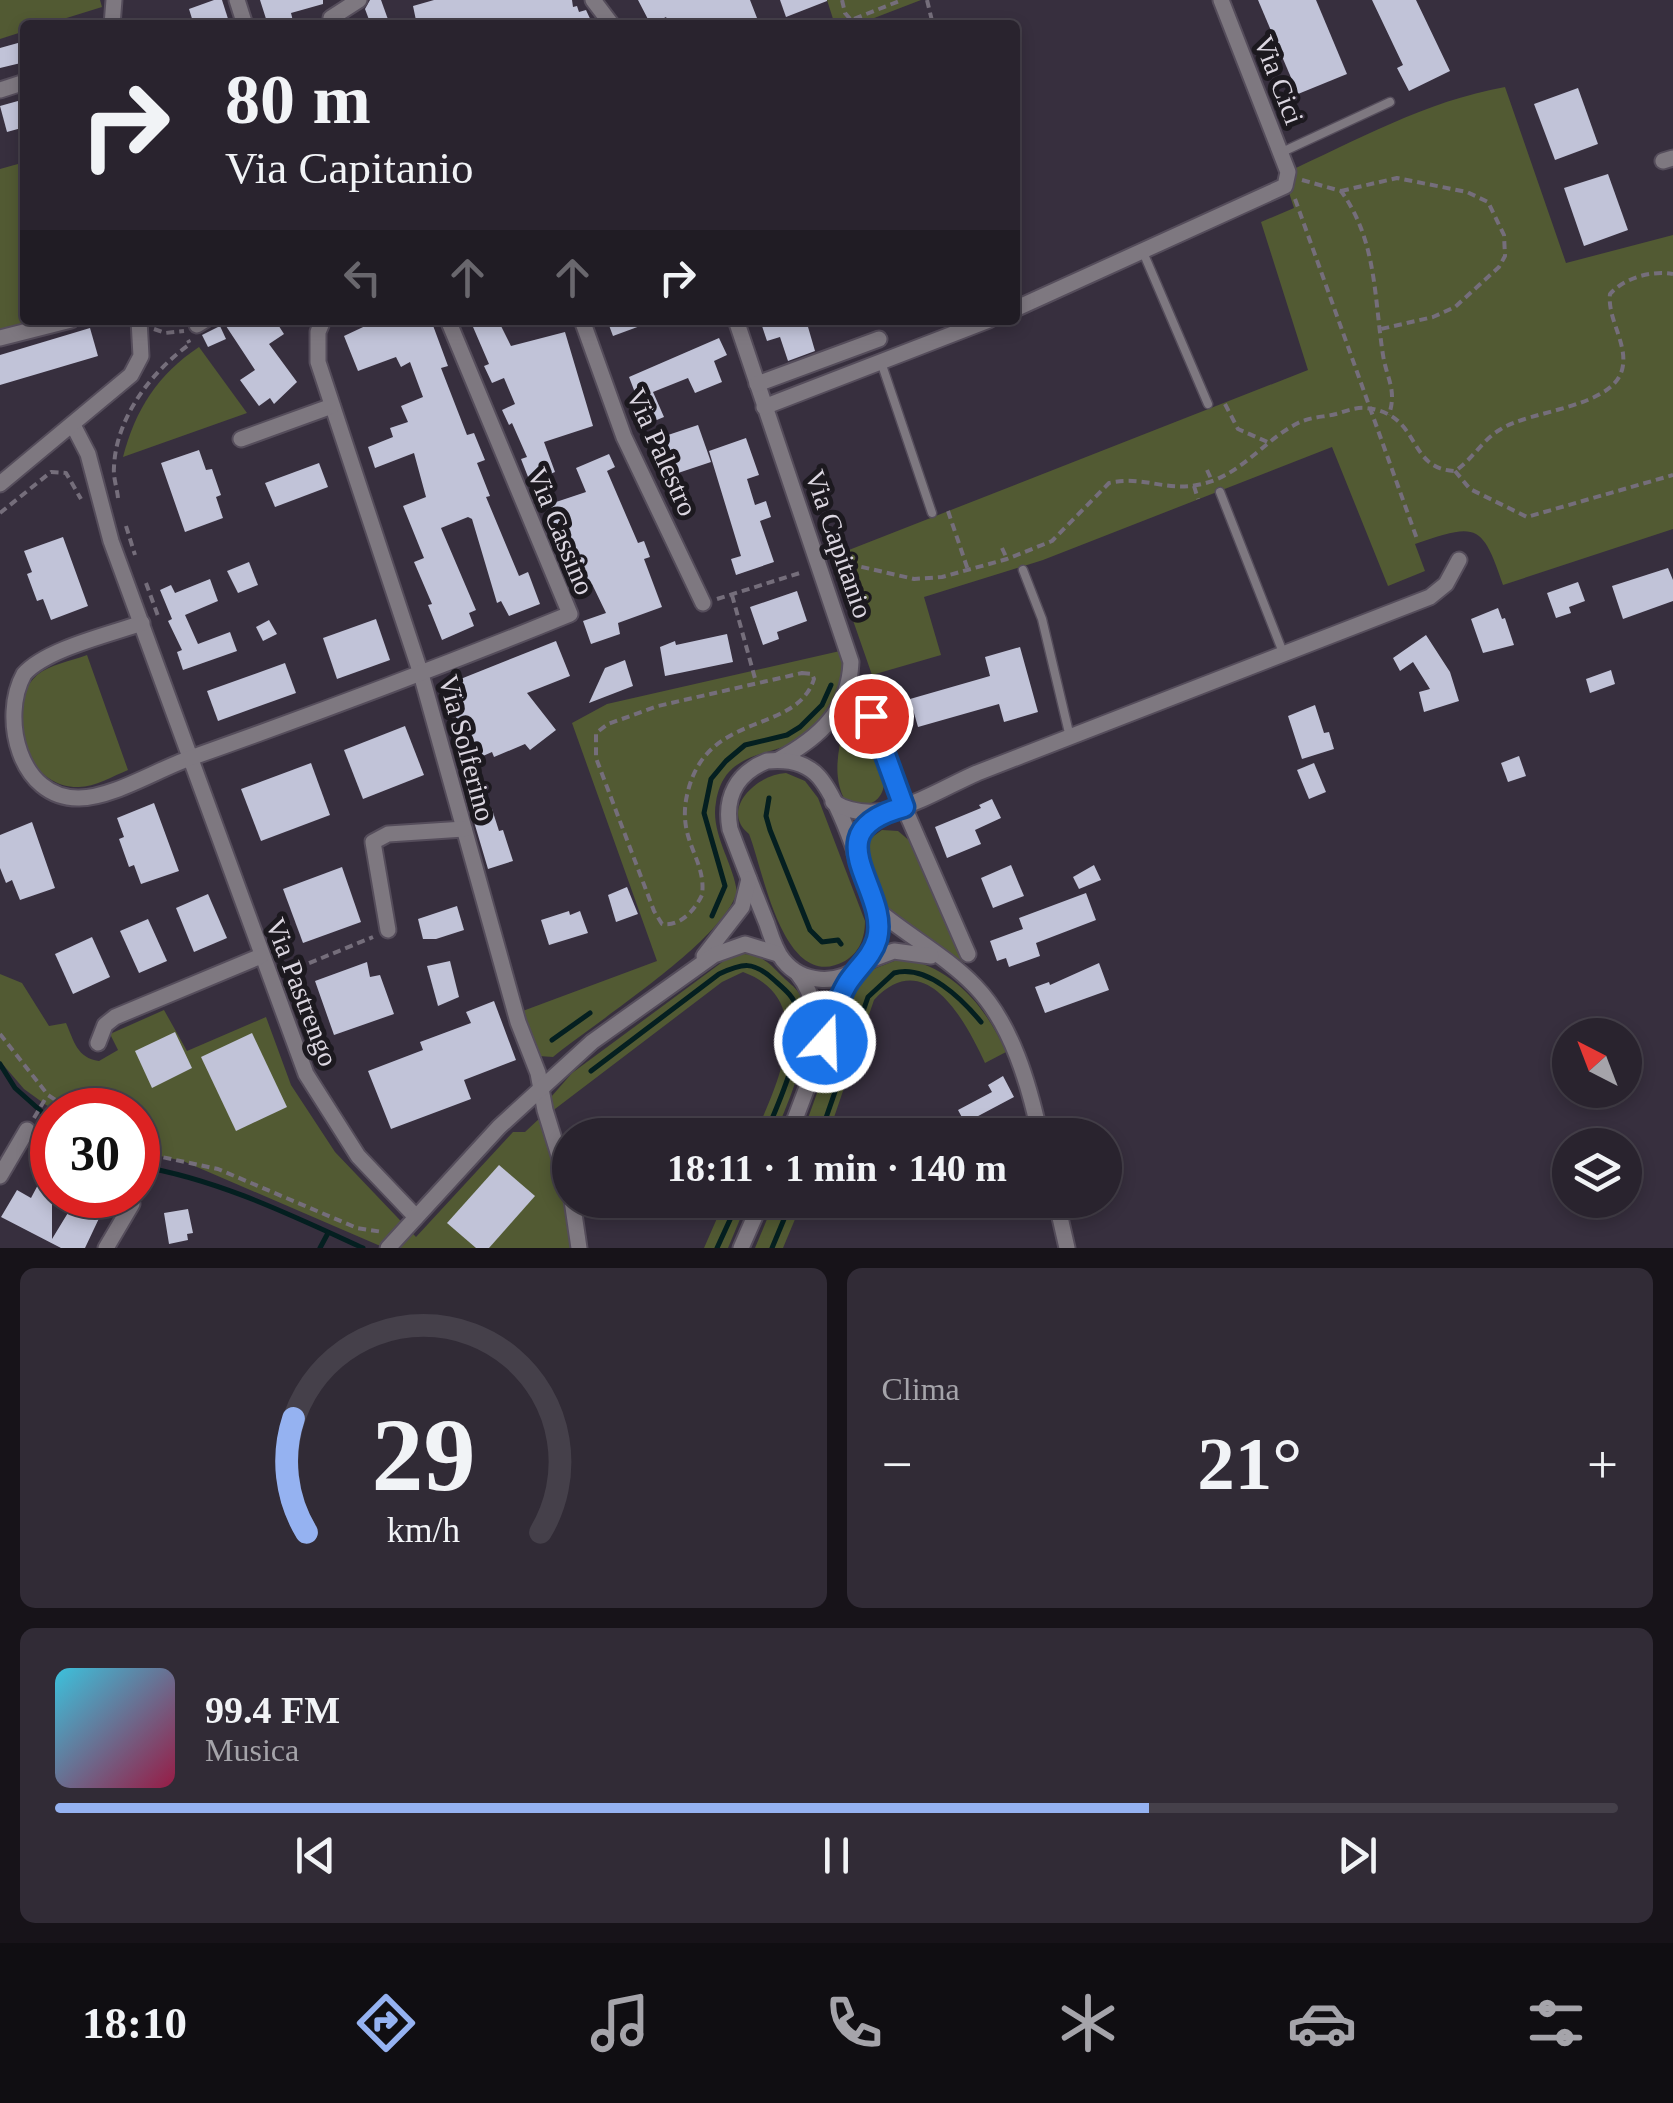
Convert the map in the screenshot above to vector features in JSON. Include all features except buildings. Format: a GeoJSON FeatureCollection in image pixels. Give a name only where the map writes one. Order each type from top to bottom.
{"type":"FeatureCollection","features":[{"type":"Feature","properties":{"kind":"street"},"geometry":{"type":"LineString","coordinates":[[331,18],[358,0]]}},
{"type":"Feature","properties":{"kind":"street"},"geometry":{"type":"LineString","coordinates":[[593,0],[608,20]]}},
{"type":"Feature","properties":{"kind":"street","name":"Via Cici"},"geometry":{"type":"LineString","coordinates":[[1221,0],[1288,179]]}},
{"type":"Feature","properties":{"kind":"street"},"geometry":{"type":"LineString","coordinates":[[1020,307],[1279,192],[1288,179]]}},
{"type":"Feature","properties":{"kind":"street"},"geometry":{"type":"LineString","coordinates":[[0,338],[51,325]]}},
{"type":"Feature","properties":{"kind":"street","name":"Via Solferino"},"geometry":{"type":"LineString","coordinates":[[321,325],[318,362],[421,674],[518,1022],[542,1084],[552,1130]]}},
{"type":"Feature","properties":{"kind":"street","name":"Via Cassino"},"geometry":{"type":"LineString","coordinates":[[421,674],[570,614],[450,325]]}},
{"type":"Feature","properties":{"kind":"street","name":"Via Palestro"},"geometry":{"type":"LineString","coordinates":[[584,325],[624,437],[702,603]]}},
{"type":"Feature","properties":{"kind":"street","name":"Via Capitanio"},"geometry":{"type":"LineString","coordinates":[[738,325],[851,662],[847,690],[829,724],[806,744],[748,771],[729,800],[730,828],[778,954]]}},
{"type":"Feature","properties":{"kind":"street"},"geometry":{"type":"LineString","coordinates":[[764,407],[977,325]]}},
{"type":"Feature","properties":{"kind":"street"},"geometry":{"type":"LineString","coordinates":[[1,482],[132,374],[142,356],[140,331]]}},
{"type":"Feature","properties":{"kind":"street"},"geometry":{"type":"LineString","coordinates":[[757,384],[879,338]]}},
{"type":"Feature","properties":{"kind":"street"},"geometry":{"type":"LineString","coordinates":[[241,439],[332,406]]}},
{"type":"Feature","properties":{"kind":"street","name":"Via Pastrengo"},"geometry":{"type":"LineString","coordinates":[[73,425],[88,454],[110,541],[296,1052],[319,1098],[358,1156],[416,1217]]}},
{"type":"Feature","properties":{"kind":"street"},"geometry":{"type":"LineString","coordinates":[[833,802],[848,810],[888,811],[904,807],[977,773],[1430,598],[1446,584],[1459,560]]}},
{"type":"Feature","properties":{"kind":"street"},"geometry":{"type":"LineString","coordinates":[[142,624],[54,655],[26,672],[10,701],[7,719],[14,752],[29,775],[42,786],[78,799],[97,796],[189,758],[421,674]]}},
{"type":"Feature","properties":{"kind":"street"},"geometry":{"type":"LineString","coordinates":[[863,690],[904,807],[968,954]]}},
{"type":"Feature","properties":{"kind":"street"},"geometry":{"type":"LineString","coordinates":[[778,760],[809,768],[819,777],[876,909],[878,934],[845,987],[796,1118]]}},
{"type":"Feature","properties":{"kind":"street"},"geometry":{"type":"LineString","coordinates":[[855,855],[865,830],[888,811]]}},
{"type":"Feature","properties":{"kind":"street"},"geometry":{"type":"LineString","coordinates":[[388,930],[373,842],[388,834],[464,829]]}},
{"type":"Feature","properties":{"kind":"street"},"geometry":{"type":"LineString","coordinates":[[388,1241],[416,1217],[542,1084],[694,966],[735,919],[749,878]]}},
{"type":"Feature","properties":{"kind":"street"},"geometry":{"type":"LineString","coordinates":[[876,909],[978,988],[999,1020],[1026,1082],[1036,1118]]}},
{"type":"Feature","properties":{"kind":"street"},"geometry":{"type":"LineString","coordinates":[[694,966],[745,944],[778,954],[805,982],[814,1008],[814,1070]]}},
{"type":"Feature","properties":{"kind":"street"},"geometry":{"type":"LineString","coordinates":[[796,971],[828,980],[880,954],[907,950],[940,958]]}},
{"type":"Feature","properties":{"kind":"street"},"geometry":{"type":"LineString","coordinates":[[98,1042],[105,1025],[115,1016],[261,956]]}},
{"type":"Feature","properties":{"kind":"street"},"geometry":{"type":"LineString","coordinates":[[0,1176],[27,1130]]}},
{"type":"Feature","properties":{"kind":"street"},"geometry":{"type":"LineString","coordinates":[[106,1248],[124,1218]]}},
{"type":"Feature","properties":{"kind":"street"},"geometry":{"type":"LineString","coordinates":[[575,1218],[580,1248]]}},
{"type":"Feature","properties":{"kind":"street"},"geometry":{"type":"LineString","coordinates":[[742,1248],[754,1218]]}},
{"type":"Feature","properties":{"kind":"street"},"geometry":{"type":"LineString","coordinates":[[1060,1218],[1067,1248]]}},
{"type":"Feature","properties":{"kind":"lane"},"geometry":{"type":"LineString","coordinates":[[1280,153],[1390,102]]}},
{"type":"Feature","properties":{"kind":"lane"},"geometry":{"type":"LineString","coordinates":[[1143,252],[1208,404]]}},
{"type":"Feature","properties":{"kind":"lane"},"geometry":{"type":"LineString","coordinates":[[882,362],[932,513]]}},
{"type":"Feature","properties":{"kind":"lane"},"geometry":{"type":"LineString","coordinates":[[1220,492],[1284,655]]}},
{"type":"Feature","properties":{"kind":"lane"},"geometry":{"type":"LineString","coordinates":[[1023,570],[1042,619],[1070,737]]}},
{"type":"Feature","properties":{"kind":"path"},"geometry":{"type":"LineString","coordinates":[[842,0],[845,14],[851,20],[902,0]]}},
{"type":"Feature","properties":{"kind":"path"},"geometry":{"type":"LineString","coordinates":[[1381,329],[1433,317],[1455,307],[1499,266],[1504,256],[1504,235],[1488,202],[1467,192],[1398,178],[1341,191],[1307,180],[1288,179],[1416,540]]}},
{"type":"Feature","properties":{"kind":"path"},"geometry":{"type":"LineString","coordinates":[[1341,191],[1356,216],[1378,292],[1384,363],[1394,393],[1390,415]]}},
{"type":"Feature","properties":{"kind":"path"},"geometry":{"type":"LineString","coordinates":[[1455,471],[1499,430],[1597,396],[1613,385],[1621,372],[1623,356],[1610,294],[1618,286],[1642,276],[1673,274]]}},
{"type":"Feature","properties":{"kind":"path"},"geometry":{"type":"LineString","coordinates":[[140,331],[150,326],[165,334],[195,325]]}},
{"type":"Feature","properties":{"kind":"path"},"geometry":{"type":"LineString","coordinates":[[118,500],[114,467],[128,418],[150,380],[168,359],[190,344],[195,325]]}},
{"type":"Feature","properties":{"kind":"path"},"geometry":{"type":"LineString","coordinates":[[1225,404],[1238,429],[1270,443]]}},
{"type":"Feature","properties":{"kind":"path"},"geometry":{"type":"LineString","coordinates":[[702,603],[836,561],[914,579],[1007,559],[1052,541],[1109,483],[1133,480],[1174,488],[1212,481],[1234,471],[1300,422],[1355,409],[1390,415],[1406,426],[1426,459],[1444,470],[1455,471],[1470,489],[1527,517],[1673,474]]}},
{"type":"Feature","properties":{"kind":"path"},"geometry":{"type":"LineString","coordinates":[[1208,470],[1212,481]]}},
{"type":"Feature","properties":{"kind":"path"},"geometry":{"type":"LineString","coordinates":[[0,513],[51,472],[66,473],[82,502]]}},
{"type":"Feature","properties":{"kind":"path"},"geometry":{"type":"LineString","coordinates":[[1194,486],[1198,499]]}},
{"type":"Feature","properties":{"kind":"path"},"geometry":{"type":"LineString","coordinates":[[948,511],[968,570]]}},
{"type":"Feature","properties":{"kind":"path"},"geometry":{"type":"LineString","coordinates":[[124,518],[128,536]]}},
{"type":"Feature","properties":{"kind":"path"},"geometry":{"type":"LineString","coordinates":[[1002,548],[1007,559]]}},
{"type":"Feature","properties":{"kind":"path"},"geometry":{"type":"LineString","coordinates":[[732,595],[757,684]]}},
{"type":"Feature","properties":{"kind":"path"},"geometry":{"type":"LineString","coordinates":[[807,673],[814,680],[792,710],[740,728],[701,762],[688,788],[684,826],[702,880],[702,895],[684,918],[662,924],[596,758],[596,733],[608,724],[648,709],[757,684],[807,673]]}},
{"type":"Feature","properties":{"kind":"path"},"geometry":{"type":"LineString","coordinates":[[288,983],[284,973],[388,930]]}},
{"type":"Feature","properties":{"kind":"path"},"geometry":{"type":"LineString","coordinates":[[0,1034],[38,1088]]}},
{"type":"Feature","properties":{"kind":"path"},"geometry":{"type":"LineString","coordinates":[[160,1156],[218,1168],[388,1241]]}},
{"type":"Feature","properties":{"kind":"green space"},"geometry":{"type":"Polygon","coordinates":[[[0,0],[100,0],[102,7],[60,20],[20,20],[20,33],[0,39],[0,0]]]}},
{"type":"Feature","properties":{"kind":"green space"},"geometry":{"type":"Polygon","coordinates":[[[827,0],[921,0],[869,20],[833,20],[827,0]]]}},
{"type":"Feature","properties":{"kind":"green space"},"geometry":{"type":"Polygon","coordinates":[[[1505,87],[1566,263],[1673,235],[1673,529],[1503,585],[1482,539],[1464,531],[1452,533],[1415,544],[1425,571],[1388,586],[1332,447],[1043,560],[924,597],[941,655],[872,675],[831,557],[1308,370],[1261,222],[1294,208],[1283,174],[1419,112],[1505,87]]]}},
{"type":"Feature","properties":{"kind":"green space"},"geometry":{"type":"Polygon","coordinates":[[[20,163],[21,325],[0,331],[0,169],[20,163]]]}},
{"type":"Feature","properties":{"kind":"green space"},"geometry":{"type":"Polygon","coordinates":[[[199,347],[247,413],[123,457],[150,394],[199,347]]]}},
{"type":"Feature","properties":{"kind":"green space"},"geometry":{"type":"Polygon","coordinates":[[[840,651],[842,680],[824,720],[802,739],[742,762],[720,787],[716,825],[737,892],[727,912],[656,979],[553,1057],[539,1056],[520,1012],[657,961],[572,723],[607,704],[840,651]]]}},
{"type":"Feature","properties":{"kind":"green space"},"geometry":{"type":"Polygon","coordinates":[[[87,655],[128,770],[96,784],[77,787],[59,784],[32,761],[24,744],[20,707],[37,675],[87,655]]]}},
{"type":"Feature","properties":{"kind":"green space"},"geometry":{"type":"Polygon","coordinates":[[[855,697],[885,779],[878,798],[859,807],[845,800],[838,776],[842,735],[855,697]]]}},
{"type":"Feature","properties":{"kind":"green space"},"geometry":{"type":"Polygon","coordinates":[[[786,773],[805,781],[818,798],[865,921],[858,949],[845,961],[824,967],[806,960],[791,945],[738,814],[745,795],[754,786],[786,773]]]}},
{"type":"Feature","properties":{"kind":"green space"},"geometry":{"type":"Polygon","coordinates":[[[882,830],[898,831],[911,842],[965,963],[902,923],[888,909],[866,857],[868,840],[882,830]]]}},
{"type":"Feature","properties":{"kind":"green space"},"geometry":{"type":"Polygon","coordinates":[[[744,954],[770,964],[797,991],[805,1008],[807,1026],[801,1064],[782,1118],[762,1118],[781,1068],[786,1022],[780,1002],[766,985],[743,972],[722,982],[551,1112],[551,1097],[572,1073],[725,960],[744,954]]]}},
{"type":"Feature","properties":{"kind":"green space"},"geometry":{"type":"Polygon","coordinates":[[[902,958],[937,970],[977,1004],[1006,1052],[985,1063],[955,1010],[941,995],[926,984],[910,981],[893,985],[874,1000],[834,1118],[808,1118],[855,987],[871,970],[902,958]]]}},
{"type":"Feature","properties":{"kind":"green space"},"geometry":{"type":"Polygon","coordinates":[[[0,974],[22,983],[49,1026],[66,1023],[81,1052],[99,1061],[118,1050],[110,1034],[164,1010],[187,1051],[266,1017],[291,1085],[335,1152],[416,1237],[513,1132],[525,1132],[542,1116],[552,1145],[552,1218],[569,1218],[573,1248],[385,1248],[183,1161],[160,1156],[160,1088],[30,1088],[30,1093],[0,1061],[0,974]]]}},
{"type":"Feature","properties":{"kind":"green space"},"geometry":{"type":"Polygon","coordinates":[[[717,1218],[740,1218],[728,1248],[704,1248],[717,1218]]]}},
{"type":"Feature","properties":{"kind":"green space"},"geometry":{"type":"Polygon","coordinates":[[[768,1218],[796,1218],[783,1248],[755,1248],[768,1218]]]}},
{"type":"Feature","properties":{"kind":"waterway"},"geometry":{"type":"LineString","coordinates":[[712,916],[725,886],[704,813],[711,779],[745,745],[787,735],[800,727],[822,705],[831,685]]}},
{"type":"Feature","properties":{"kind":"waterway"},"geometry":{"type":"LineString","coordinates":[[769,798],[766,816],[770,830],[810,930],[822,942],[838,940],[841,944]]}},
{"type":"Feature","properties":{"kind":"waterway"},"geometry":{"type":"LineString","coordinates":[[591,1071],[719,974],[741,966],[753,967],[766,973],[791,996],[799,1022],[790,1073],[772,1118]]}},
{"type":"Feature","properties":{"kind":"waterway"},"geometry":{"type":"LineString","coordinates":[[826,1118],[868,997],[894,973],[931,978],[954,994],[981,1022]]}},
{"type":"Feature","properties":{"kind":"waterway"},"geometry":{"type":"LineString","coordinates":[[552,1040],[590,1013]]}},
{"type":"Feature","properties":{"kind":"waterway"},"geometry":{"type":"LineString","coordinates":[[0,1064],[15,1088],[30,1101]]}},
{"type":"Feature","properties":{"kind":"waterway"},"geometry":{"type":"LineString","coordinates":[[160,1171],[225,1189],[363,1248]]}},
{"type":"Feature","properties":{"kind":"waterway"},"geometry":{"type":"LineString","coordinates":[[717,1248],[731,1218]]}},
{"type":"Feature","properties":{"kind":"waterway"},"geometry":{"type":"LineString","coordinates":[[772,1248],[784,1218]]}},
{"type":"Feature","properties":{"kind":"waterway"},"geometry":{"type":"LineString","coordinates":[[320,1248],[328,1233]]}},
{"type":"Feature","properties":{"kind":"route"},"geometry":{"type":"LineString","coordinates":[[825,1042],[845,987],[874,948],[878,934],[876,909],[855,855],[860,839],[888,811],[904,807],[871,716]]}}]}
